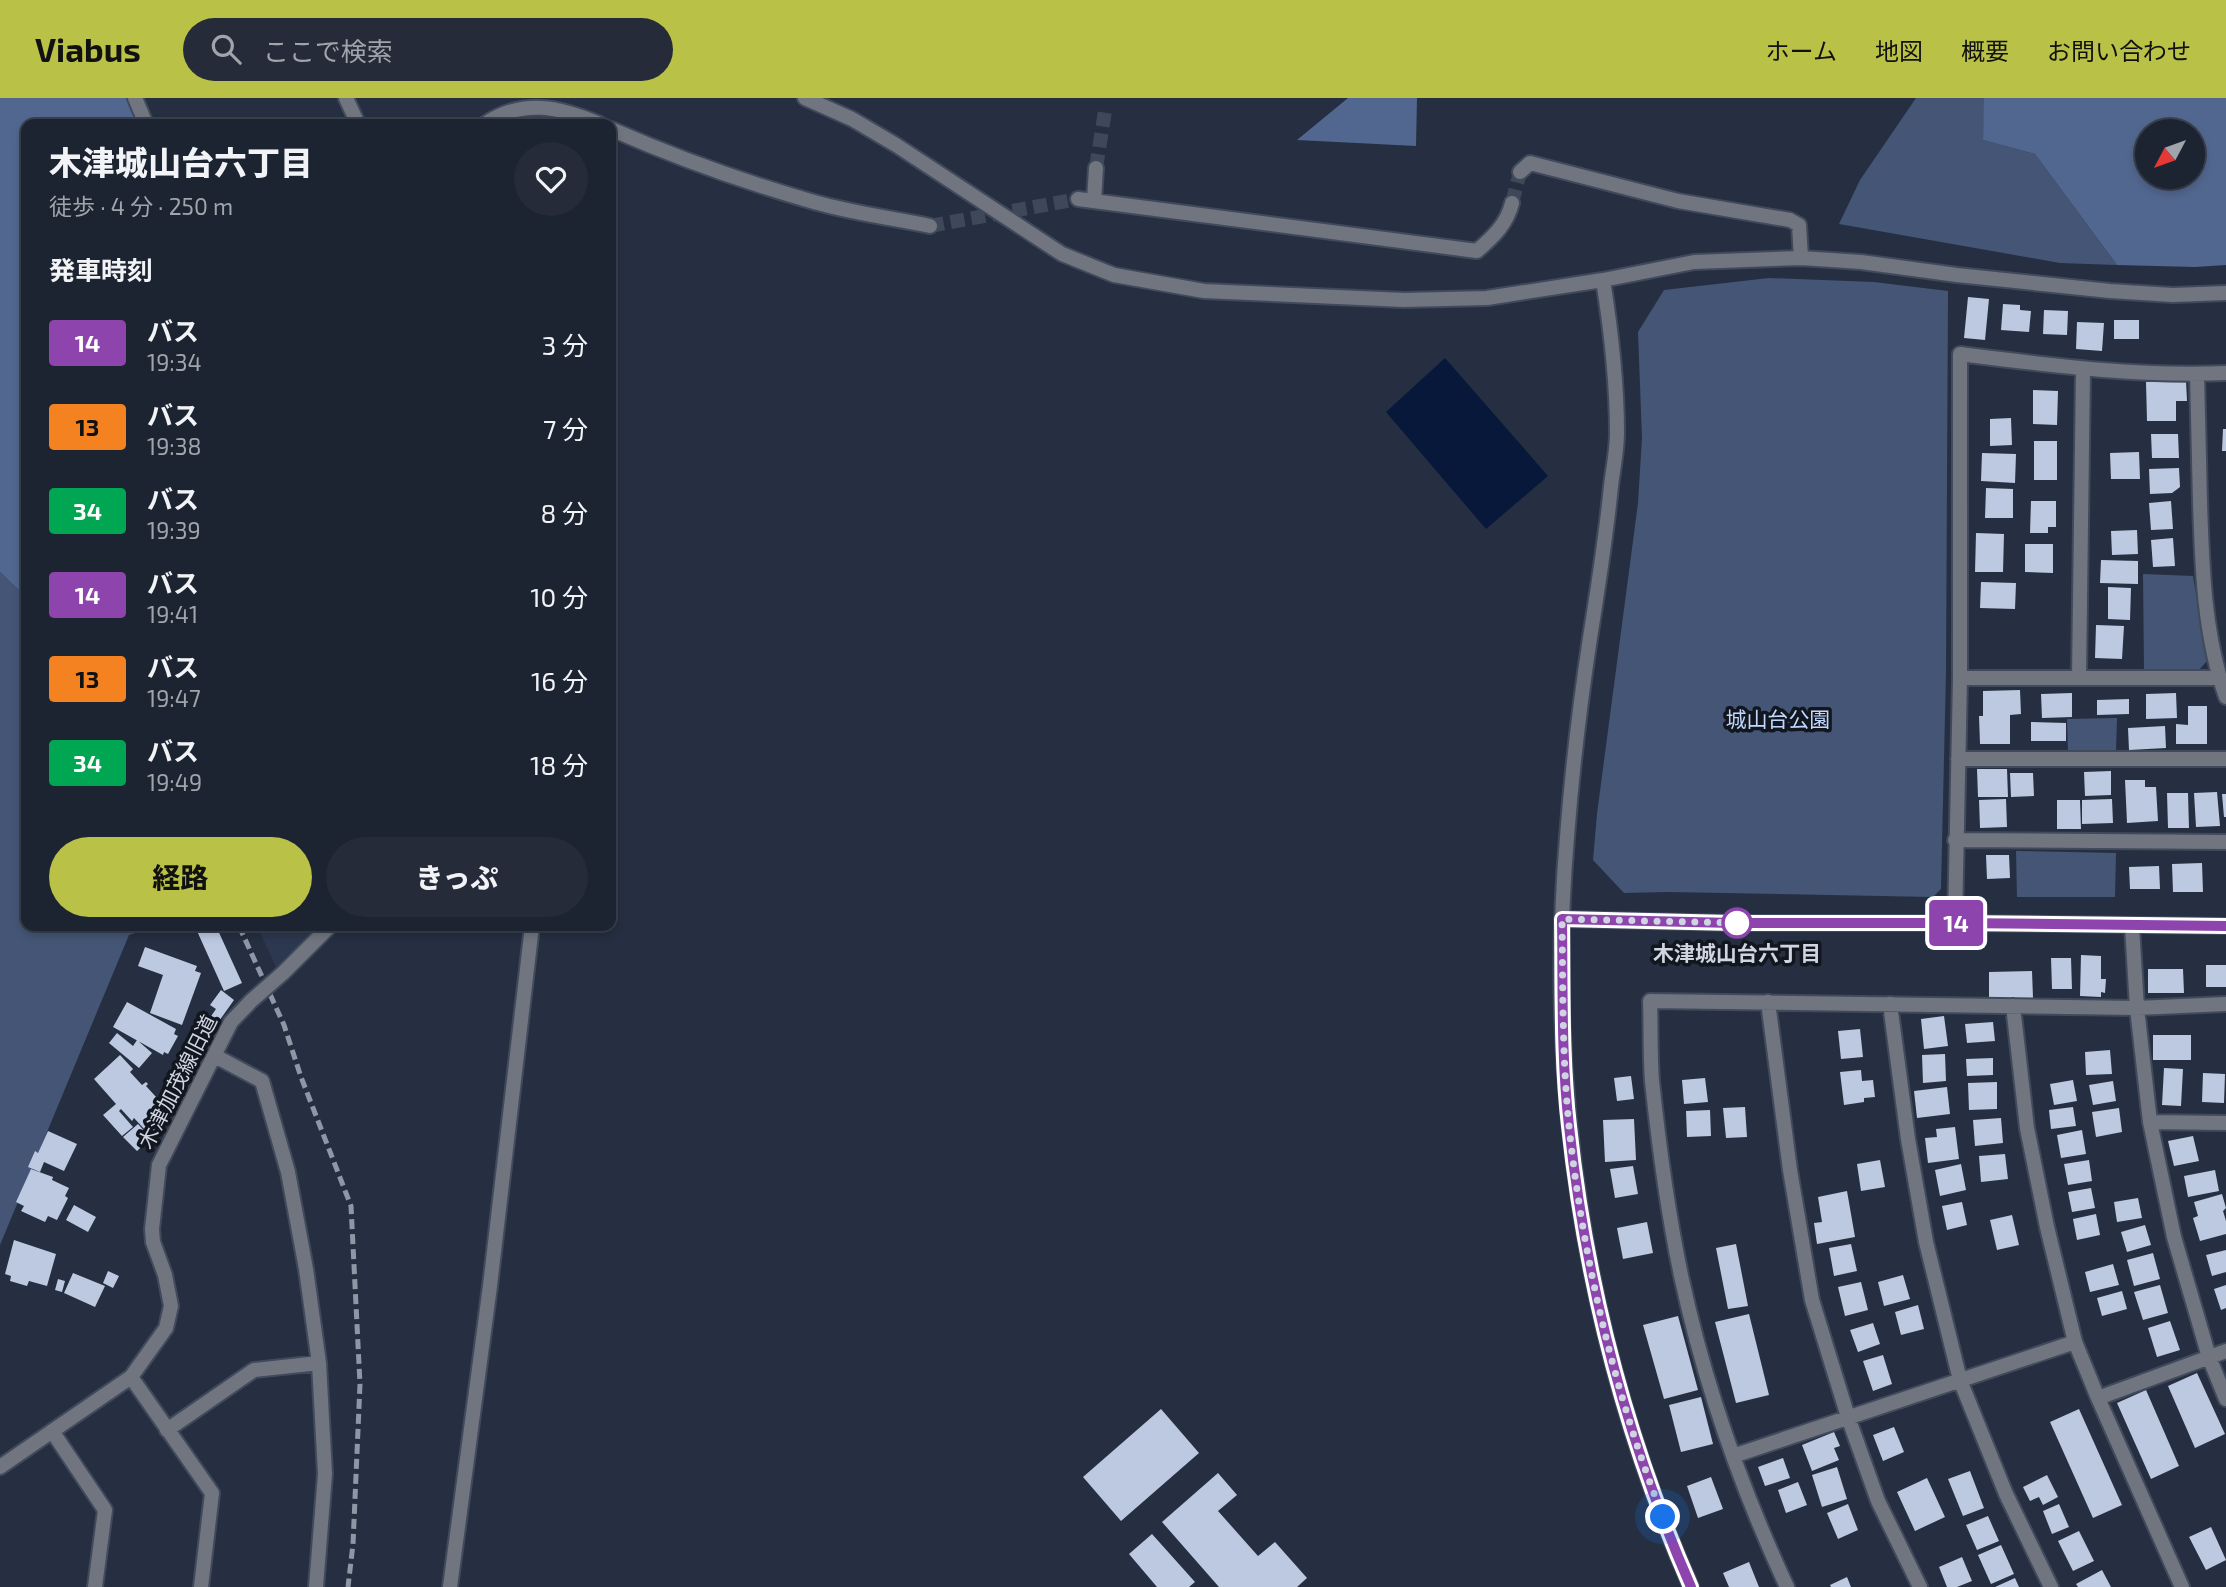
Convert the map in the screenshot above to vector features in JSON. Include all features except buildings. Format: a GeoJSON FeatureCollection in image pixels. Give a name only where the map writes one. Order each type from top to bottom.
{"type":"FeatureCollection","features":[{"type":"Feature","properties":{"kind":"street"},"geometry":{"type":"LineString","coordinates":[[135,98],[144,119]]}},
{"type":"Feature","properties":{"kind":"street"},"geometry":{"type":"LineString","coordinates":[[346,98],[356,119]]}},
{"type":"Feature","properties":{"kind":"street"},"geometry":{"type":"LineString","coordinates":[[805,98],[852,119],[896,145],[1062,254],[1114,275],[1204,291],[1404,300],[1488,298],[1694,262],[1801,258],[1906,267],[2110,292],[2173,295],[2226,293]]}},
{"type":"Feature","properties":{"kind":"street"},"geometry":{"type":"LineString","coordinates":[[493,119],[516,109],[533,106],[567,110],[588,119]]}},
{"type":"Feature","properties":{"kind":"street"},"geometry":{"type":"LineString","coordinates":[[616,131],[707,168],[817,203],[930,226]]}},
{"type":"Feature","properties":{"kind":"street"},"geometry":{"type":"LineString","coordinates":[[1520,172],[1530,163],[1678,201],[1790,220],[1799,225],[1801,258]]}},
{"type":"Feature","properties":{"kind":"street"},"geometry":{"type":"LineString","coordinates":[[1094,201],[1096,168]]}},
{"type":"Feature","properties":{"kind":"street"},"geometry":{"type":"LineString","coordinates":[[1078,199],[1477,251],[1495,235],[1509,217],[1512,203]]}},
{"type":"Feature","properties":{"kind":"street"},"geometry":{"type":"LineString","coordinates":[[1603,280],[1612,345],[1617,435],[1603,563],[1590,641],[1566,838],[1562,919],[1563,1036],[1568,1112],[1580,1212],[1610,1357],[1636,1445],[1691,1587]]}},
{"type":"Feature","properties":{"kind":"street"},"geometry":{"type":"LineString","coordinates":[[1955,923],[1960,678],[1960,354],[2083,369],[2226,373]]}},
{"type":"Feature","properties":{"kind":"street"},"geometry":{"type":"LineString","coordinates":[[2079,678],[2083,369]]}},
{"type":"Feature","properties":{"kind":"street"},"geometry":{"type":"LineString","coordinates":[[2197,374],[2201,544],[2206,604],[2219,678],[2226,697]]}},
{"type":"Feature","properties":{"kind":"street"},"geometry":{"type":"LineString","coordinates":[[1960,678],[2219,678]]}},
{"type":"Feature","properties":{"kind":"street"},"geometry":{"type":"LineString","coordinates":[[1958,759],[2226,759]]}},
{"type":"Feature","properties":{"kind":"street"},"geometry":{"type":"LineString","coordinates":[[1955,840],[2226,842]]}},
{"type":"Feature","properties":{"kind":"street"},"geometry":{"type":"LineString","coordinates":[[1562,919],[1733,923],[2226,926]]}},
{"type":"Feature","properties":{"kind":"street"},"geometry":{"type":"LineString","coordinates":[[2132,926],[2137,1008],[2150,1122],[2174,1237],[2209,1357],[2226,1399]]}},
{"type":"Feature","properties":{"kind":"street","name":"木津加茂線旧道"},"geometry":{"type":"LineString","coordinates":[[0,1467],[131,1377],[166,1328],[171,1306],[165,1275],[153,1242],[152,1229],[159,1165],[237,1013],[325,931]]}},
{"type":"Feature","properties":{"kind":"street"},"geometry":{"type":"LineString","coordinates":[[450,1587],[490,1286],[531,931]]}},
{"type":"Feature","properties":{"kind":"street"},"geometry":{"type":"LineString","coordinates":[[1787,1587],[1733,1456],[1682,1281],[1666,1190],[1652,1078],[1650,1001],[2137,1008],[2226,1004]]}},
{"type":"Feature","properties":{"kind":"street"},"geometry":{"type":"LineString","coordinates":[[1768,1003],[1790,1170],[1812,1300],[1848,1417],[1878,1501],[1920,1587]]}},
{"type":"Feature","properties":{"kind":"street"},"geometry":{"type":"LineString","coordinates":[[1890,1004],[1908,1139],[1926,1242],[1961,1380],[2006,1494],[2051,1587]]}},
{"type":"Feature","properties":{"kind":"street"},"geometry":{"type":"LineString","coordinates":[[2013,1006],[2027,1128],[2047,1227],[2075,1342],[2182,1587]]}},
{"type":"Feature","properties":{"kind":"street"},"geometry":{"type":"LineString","coordinates":[[215,1056],[262,1081],[288,1172],[306,1269],[319,1363],[325,1474],[316,1587]]}},
{"type":"Feature","properties":{"kind":"street"},"geometry":{"type":"LineString","coordinates":[[2150,1122],[2226,1123]]}},
{"type":"Feature","properties":{"kind":"street"},"geometry":{"type":"LineString","coordinates":[[1733,1456],[2075,1342]]}},
{"type":"Feature","properties":{"kind":"street"},"geometry":{"type":"LineString","coordinates":[[2098,1398],[2226,1351]]}},
{"type":"Feature","properties":{"kind":"street"},"geometry":{"type":"LineString","coordinates":[[167,1430],[254,1370],[319,1363]]}},
{"type":"Feature","properties":{"kind":"street"},"geometry":{"type":"LineString","coordinates":[[131,1377],[212,1493],[201,1587]]}},
{"type":"Feature","properties":{"kind":"street"},"geometry":{"type":"LineString","coordinates":[[52,1431],[105,1510],[95,1587]]}},
{"type":"Feature","properties":{"kind":"shaded area"},"geometry":{"type":"Polygon","coordinates":[[[0,98],[128,98],[137,119],[21,119],[21,592],[0,572],[0,98]]]}},
{"type":"Feature","properties":{"kind":"shaded area"},"geometry":{"type":"Polygon","coordinates":[[[1348,98],[1417,98],[1416,146],[1297,140],[1348,98]]]}},
{"type":"Feature","properties":{"kind":"shaded area"},"geometry":{"type":"Polygon","coordinates":[[[1984,98],[2226,98],[2226,265],[2117,265],[2035,154],[1983,140],[1984,98]]]}},
{"type":"Feature","properties":{"kind":"shaded area"},"geometry":{"type":"Polygon","coordinates":[[[1445,358],[1548,476],[1486,529],[1386,412],[1445,358]]]}},
{"type":"Feature","properties":{"kind":"shaded area"},"geometry":{"type":"Polygon","coordinates":[[[259,931],[314,931],[276,967],[259,931]]]}},
{"type":"Feature","properties":{"kind":"green space"},"geometry":{"type":"Polygon","coordinates":[[[1916,98],[1985,98],[1983,140],[2035,154],[2117,265],[2060,263],[1839,224],[1860,180],[1916,98]]]}},
{"type":"Feature","properties":{"kind":"green space","name":"城山台公園"},"geometry":{"type":"Polygon","coordinates":[[[1769,278],[1874,282],[1948,291],[1946,672],[1941,889],[1933,897],[1624,893],[1593,860],[1638,503],[1642,438],[1638,332],[1664,290],[1769,278]]]}},
{"type":"Feature","properties":{"kind":"green space"},"geometry":{"type":"Polygon","coordinates":[[[0,572],[21,592],[21,931],[141,931],[129,935],[0,1245],[0,572]]]}},
{"type":"Feature","properties":{"kind":"green space"},"geometry":{"type":"Polygon","coordinates":[[[2143,574],[2193,576],[2207,661],[2198,671],[2144,671],[2143,574]]]}},
{"type":"Feature","properties":{"kind":"green space"},"geometry":{"type":"Polygon","coordinates":[[[2117,718],[2116,751],[2068,751],[2067,719],[2117,718]]]}},
{"type":"Feature","properties":{"kind":"green space"},"geometry":{"type":"Polygon","coordinates":[[[2016,851],[2116,853],[2115,897],[2017,897],[2016,851]]]}},
{"type":"Feature","properties":{"kind":"tunnel"},"geometry":{"type":"LineString","coordinates":[[1096,168],[1105,111]]}},
{"type":"Feature","properties":{"kind":"tunnel"},"geometry":{"type":"LineString","coordinates":[[1512,203],[1520,172]]}},
{"type":"Feature","properties":{"kind":"tunnel"},"geometry":{"type":"LineString","coordinates":[[930,226],[1078,199]]}},
{"type":"Feature","properties":{"kind":"railway"},"geometry":{"type":"LineString","coordinates":[[241,931],[284,1025],[301,1077],[351,1206],[360,1384],[353,1544],[348,1587]]}},
{"type":"Feature","properties":{"kind":"bus line","name":"14"},"geometry":{"type":"LineString","coordinates":[[1691,1587],[1636,1445],[1610,1357],[1580,1212],[1569,1125],[1563,1036],[1562,919],[1733,923],[2226,926]]}},
{"type":"Feature","properties":{"kind":"place","name":"木津城山台六丁目"},"geometry":{"type":"Point","coordinates":[1737,923]}},
{"type":"Feature","properties":{"kind":"route"},"geometry":{"type":"LineString","coordinates":[[1663,1517],[1636,1445],[1610,1357],[1580,1212],[1569,1125],[1563,1036],[1562,919],[1737,923]]}}]}
